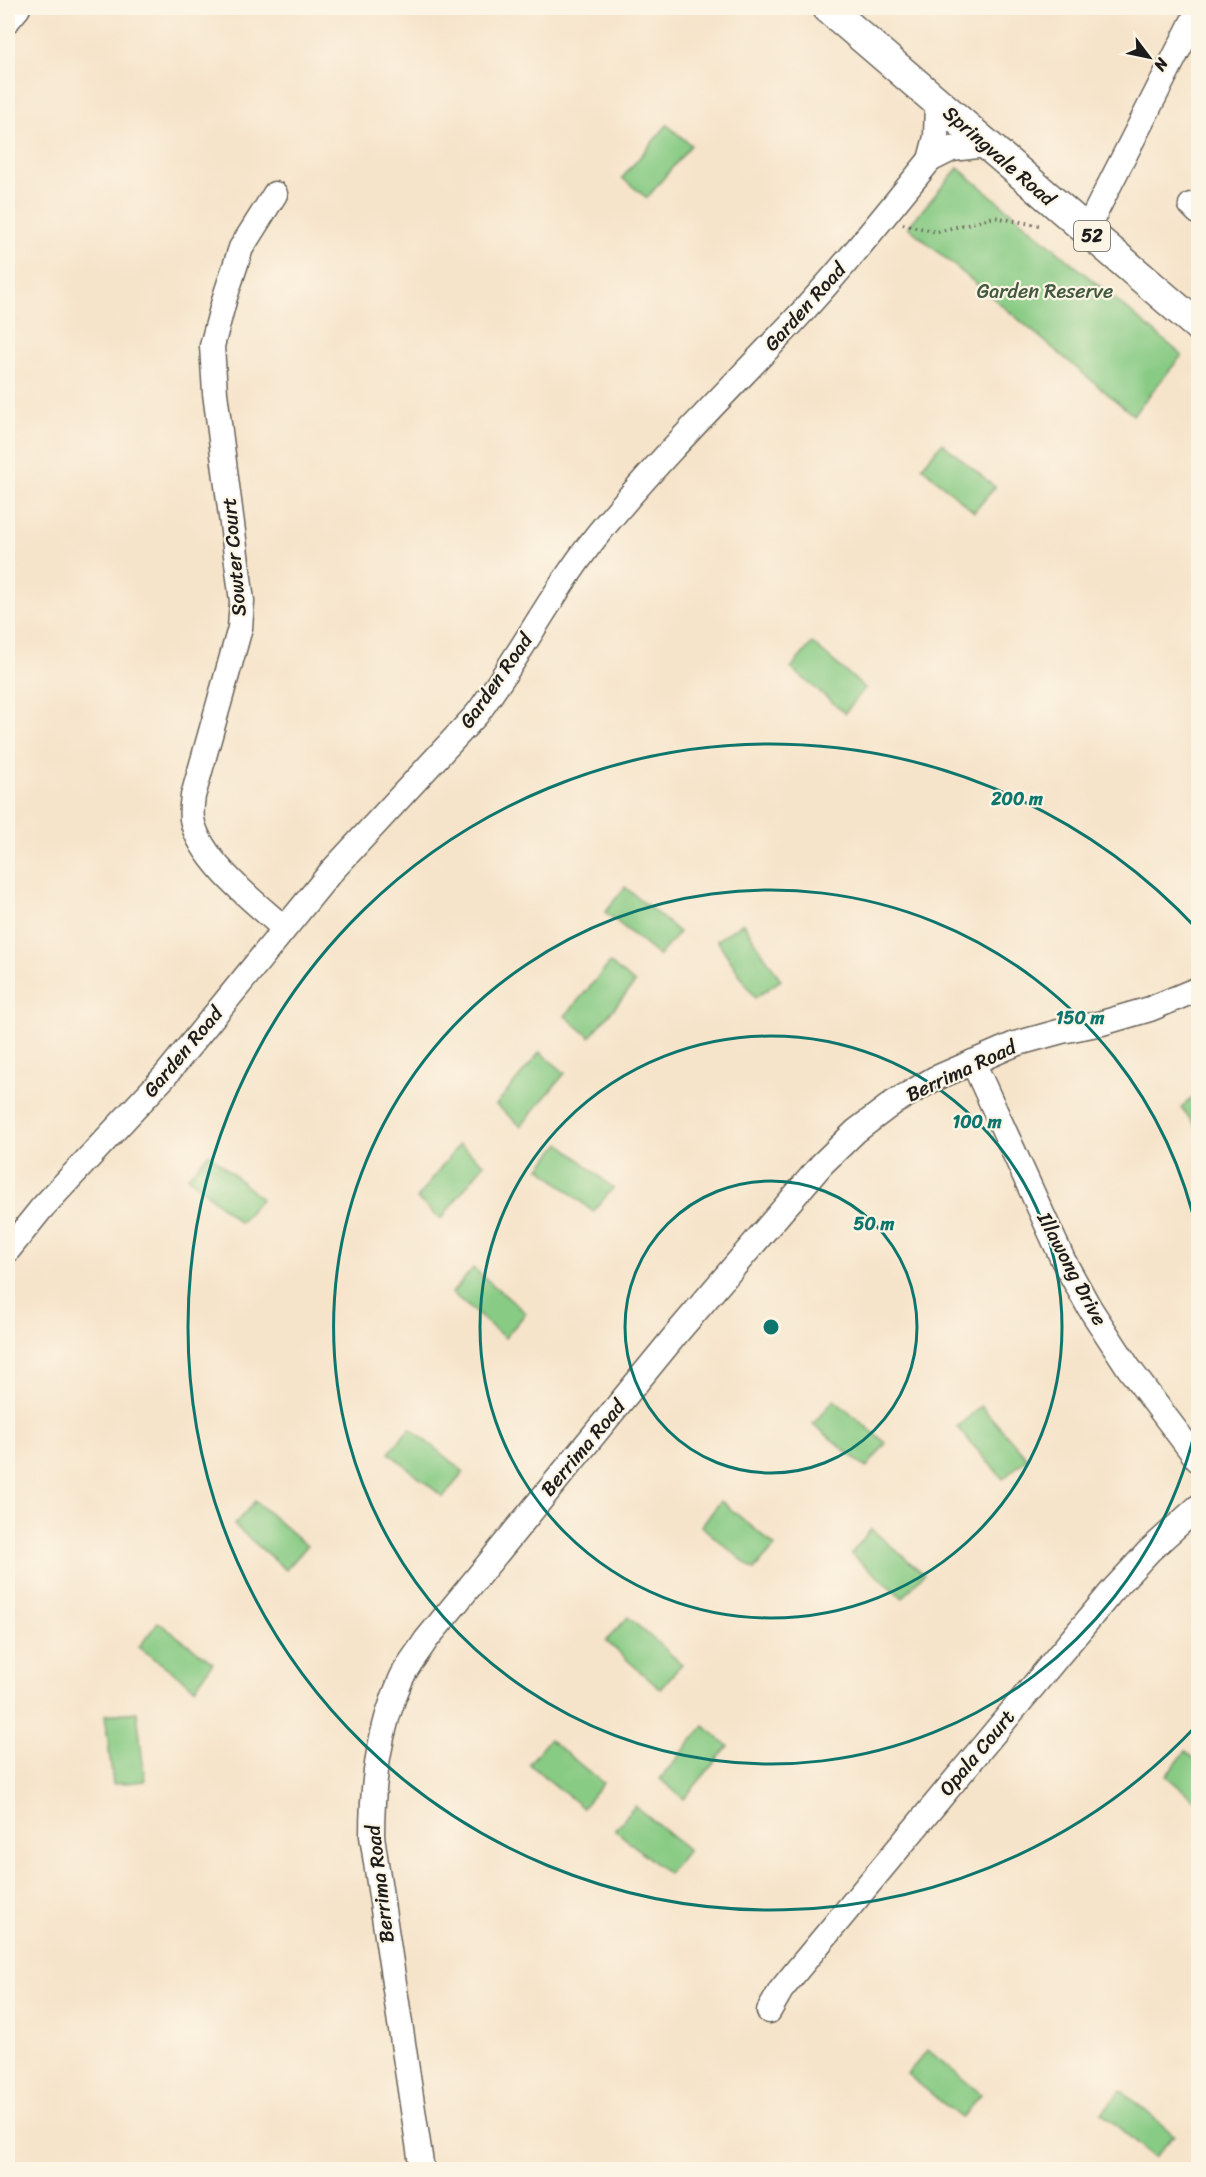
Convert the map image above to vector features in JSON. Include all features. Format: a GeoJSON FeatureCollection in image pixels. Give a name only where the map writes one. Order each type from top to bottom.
{"type":"FeatureCollection","features":[{"type":"Feature","properties":{"kind":"main road","name":"Springvale Road"},"geometry":{"type":"LineString","coordinates":[[828,8],[1198,326]]}},
{"type":"Feature","properties":{"kind":"street"},"geometry":{"type":"LineString","coordinates":[[8,20],[18,8]]}},
{"type":"Feature","properties":{"kind":"street"},"geometry":{"type":"LineString","coordinates":[[1086,231],[1198,11]]}},
{"type":"Feature","properties":{"kind":"street","name":"Garden Road"},"geometry":{"type":"LineString","coordinates":[[930,160],[936,137],[937,102]]}},
{"type":"Feature","properties":{"kind":"street","name":"Garden Road"},"geometry":{"type":"LineString","coordinates":[[8,1250],[41,1209],[165,1076],[330,873],[477,714],[496,688],[562,582],[605,524],[792,322],[930,160],[952,149],[986,145]]}},
{"type":"Feature","properties":{"kind":"street","name":"Sowter Court"},"geometry":{"type":"LineString","coordinates":[[275,194],[241,248],[212,346],[215,393],[242,601],[240,628],[193,796],[191,818],[203,849],[248,897],[284,928]]}},
{"type":"Feature","properties":{"kind":"street","name":"Berrima Road"},"geometry":{"type":"LineString","coordinates":[[422,2169],[372,1836],[372,1791],[378,1751],[391,1707],[402,1677],[426,1640],[678,1332],[822,1164],[856,1131],[893,1103],[934,1079],[1015,1044],[1150,1009],[1198,989]]}},
{"type":"Feature","properties":{"kind":"street","name":"Illawong Drive"},"geometry":{"type":"LineString","coordinates":[[973,1062],[1063,1260],[1089,1307],[1128,1367],[1198,1460]]}},
{"type":"Feature","properties":{"kind":"street","name":"Opala Court"},"geometry":{"type":"LineString","coordinates":[[769,2011],[798,1969],[1113,1590],[1149,1551],[1198,1507]]}},
{"type":"Feature","properties":{"kind":"path"},"geometry":{"type":"LineString","coordinates":[[880,221],[937,232],[994,217],[1042,226]]}},
{"type":"Feature","properties":{"kind":"green space"},"geometry":{"type":"Polygon","coordinates":[[[667,125],[691,145],[647,198],[622,178],[667,125]]]}},
{"type":"Feature","properties":{"kind":"green space","name":"Garden Reserve"},"geometry":{"type":"Polygon","coordinates":[[[958,168],[1182,355],[1133,415],[908,227],[958,168]]]}},
{"type":"Feature","properties":{"kind":"green space"},"geometry":{"type":"Polygon","coordinates":[[[942,443],[995,487],[974,512],[922,467],[942,443]]]}},
{"type":"Feature","properties":{"kind":"green space"},"geometry":{"type":"Polygon","coordinates":[[[812,643],[865,688],[845,713],[791,668],[812,643]]]}},
{"type":"Feature","properties":{"kind":"green space"},"geometry":{"type":"Polygon","coordinates":[[[625,887],[679,932],[659,956],[605,912],[625,887]]]}},
{"type":"Feature","properties":{"kind":"green space"},"geometry":{"type":"Polygon","coordinates":[[[743,923],[781,980],[755,998],[717,940],[743,923]]]}},
{"type":"Feature","properties":{"kind":"green space"},"geometry":{"type":"Polygon","coordinates":[[[610,963],[635,983],[590,1037],[565,1016],[610,963]]]}},
{"type":"Feature","properties":{"kind":"green space"},"geometry":{"type":"Polygon","coordinates":[[[540,1052],[565,1073],[521,1126],[496,1105],[540,1052]]]}},
{"type":"Feature","properties":{"kind":"green space"},"geometry":{"type":"Polygon","coordinates":[[[1198,1093],[1198,1129],[1181,1107],[1198,1093]]]}},
{"type":"Feature","properties":{"kind":"green space"},"geometry":{"type":"Polygon","coordinates":[[[560,1143],[613,1188],[593,1212],[540,1168],[560,1143]]]}},
{"type":"Feature","properties":{"kind":"green space"},"geometry":{"type":"Polygon","coordinates":[[[459,1144],[484,1164],[441,1219],[417,1199],[459,1144]]]}},
{"type":"Feature","properties":{"kind":"green space"},"geometry":{"type":"Polygon","coordinates":[[[209,1153],[261,1199],[240,1223],[188,1177],[209,1153]]]}},
{"type":"Feature","properties":{"kind":"green space"},"geometry":{"type":"Polygon","coordinates":[[[473,1268],[526,1313],[505,1338],[452,1293],[473,1268]]]}},
{"type":"Feature","properties":{"kind":"green space"},"geometry":{"type":"Polygon","coordinates":[[[834,1400],[886,1443],[866,1468],[813,1424],[834,1400]]]}},
{"type":"Feature","properties":{"kind":"green space"},"geometry":{"type":"Polygon","coordinates":[[[981,1406],[1027,1458],[1003,1479],[957,1427],[981,1406]]]}},
{"type":"Feature","properties":{"kind":"green space"},"geometry":{"type":"Polygon","coordinates":[[[410,1428],[464,1472],[443,1497],[389,1453],[410,1428]]]}},
{"type":"Feature","properties":{"kind":"green space"},"geometry":{"type":"Polygon","coordinates":[[[255,1501],[307,1546],[286,1570],[234,1525],[255,1501]]]}},
{"type":"Feature","properties":{"kind":"green space"},"geometry":{"type":"Polygon","coordinates":[[[721,1501],[775,1546],[754,1570],[701,1526],[721,1501]]]}},
{"type":"Feature","properties":{"kind":"green space"},"geometry":{"type":"Polygon","coordinates":[[[871,1529],[924,1574],[903,1598],[851,1554],[871,1529]]]}},
{"type":"Feature","properties":{"kind":"green space"},"geometry":{"type":"Polygon","coordinates":[[[628,1617],[682,1664],[660,1689],[606,1641],[628,1617]]]}},
{"type":"Feature","properties":{"kind":"green space"},"geometry":{"type":"Polygon","coordinates":[[[158,1622],[213,1663],[195,1688],[139,1647],[158,1622]]]}},
{"type":"Feature","properties":{"kind":"green space"},"geometry":{"type":"Polygon","coordinates":[[[137,1712],[145,1781],[113,1784],[105,1715],[137,1712]]]}},
{"type":"Feature","properties":{"kind":"green space"},"geometry":{"type":"Polygon","coordinates":[[[704,1726],[728,1746],[684,1799],[660,1779],[704,1726]]]}},
{"type":"Feature","properties":{"kind":"green space"},"geometry":{"type":"Polygon","coordinates":[[[549,1739],[603,1783],[583,1808],[529,1764],[549,1739]]]}},
{"type":"Feature","properties":{"kind":"green space"},"geometry":{"type":"Polygon","coordinates":[[[1186,1751],[1198,1762],[1198,1803],[1166,1776],[1186,1751]]]}},
{"type":"Feature","properties":{"kind":"green space"},"geometry":{"type":"Polygon","coordinates":[[[635,1806],[688,1850],[668,1874],[615,1830],[635,1806]]]}},
{"type":"Feature","properties":{"kind":"green space"},"geometry":{"type":"Polygon","coordinates":[[[928,2050],[981,2094],[961,2118],[907,2074],[928,2050]]]}},
{"type":"Feature","properties":{"kind":"green space"},"geometry":{"type":"Polygon","coordinates":[[[1121,2090],[1174,2135],[1154,2158],[1102,2113],[1121,2090]]]}}]}
